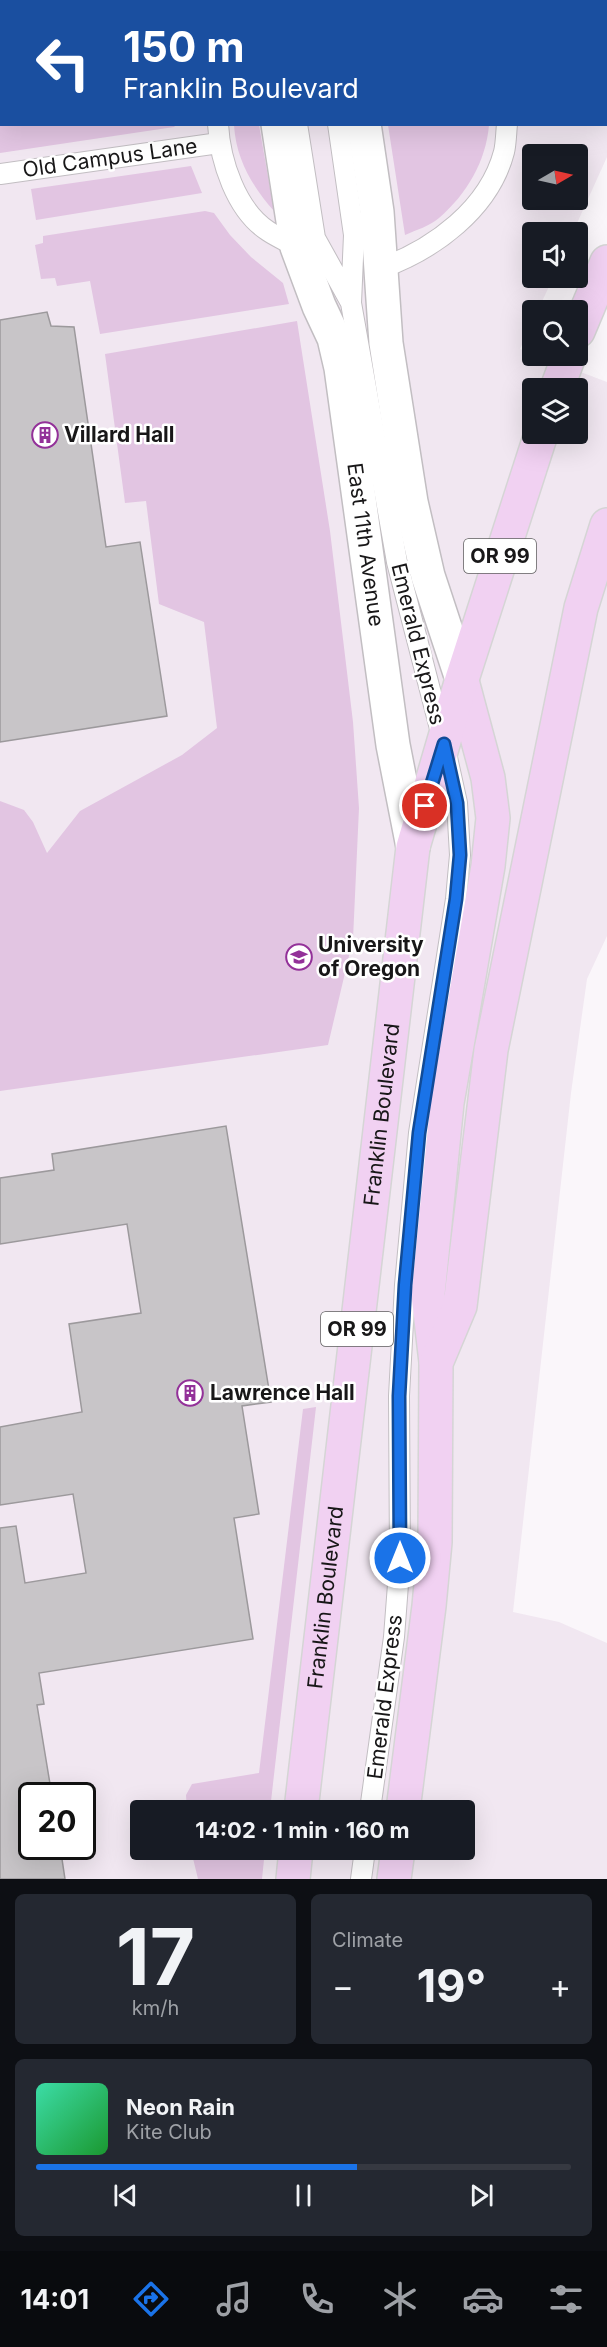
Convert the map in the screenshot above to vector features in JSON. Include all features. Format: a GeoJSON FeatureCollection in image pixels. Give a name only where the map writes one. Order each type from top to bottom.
{"type":"FeatureCollection","features":[{"type":"Feature","properties":{"kind":"main road","name":"East 11th Avenue"},"geometry":{"type":"LineString","coordinates":[[278,126],[297,247],[319,306],[334,338],[341,368],[393,745],[413,847]]}},
{"type":"Feature","properties":{"kind":"main road"},"geometry":{"type":"LineString","coordinates":[[364,126],[377,212],[386,343],[411,502],[428,576],[462,680],[488,778],[493,818],[488,866],[446,1114],[428,1294],[436,1364],[435,1542],[404,1800]]}},
{"type":"Feature","properties":{"kind":"main road"},"geometry":{"type":"LineString","coordinates":[[588,307],[607,262]]}},
{"type":"Feature","properties":{"kind":"main road","name":"Franklin Boulevard"},"geometry":{"type":"LineString","coordinates":[[302,1800],[413,847],[462,680],[538,444]]}},
{"type":"Feature","properties":{"kind":"main road"},"geometry":{"type":"LineString","coordinates":[[436,1364],[460,1306],[491,1050],[581,608],[607,525]]}},
{"type":"Feature","properties":{"kind":"main road"},"geometry":{"type":"LineString","coordinates":[[293,1879],[295,1860]]}},
{"type":"Feature","properties":{"kind":"main road"},"geometry":{"type":"LineString","coordinates":[[394,1879],[397,1860]]}},
{"type":"Feature","properties":{"kind":"lane","name":"Emerald Express"},"geometry":{"type":"LineString","coordinates":[[297,126],[315,238],[351,303]]}},
{"type":"Feature","properties":{"kind":"lane","name":"Emerald Express"},"geometry":{"type":"LineString","coordinates":[[338,126],[354,235],[351,303],[396,562],[444,744],[457,803],[460,855],[456,899],[419,1133],[405,1285],[399,1396],[400,1558],[396,1615],[371,1800]]}},
{"type":"Feature","properties":{"kind":"lane"},"geometry":{"type":"LineString","coordinates":[[382,268],[402,261],[444,235],[465,217],[487,190],[503,153],[507,126]]}},
{"type":"Feature","properties":{"kind":"lane"},"geometry":{"type":"LineString","coordinates":[[219,134],[227,172],[246,207],[266,230],[297,247]]}},
{"type":"Feature","properties":{"kind":"lane","name":"Old Campus Lane"},"geometry":{"type":"LineString","coordinates":[[0,174],[219,134]]}},
{"type":"Feature","properties":{"kind":"lane"},"geometry":{"type":"LineString","coordinates":[[361,1879],[364,1860]]}},
{"type":"Feature","properties":{"kind":"shaded area","name":"University of Oregon"},"geometry":{"type":"Polygon","coordinates":[[[0,126],[607,126],[607,157],[588,199],[588,144],[522,144],[522,210],[583,210],[578,222],[522,222],[522,288],[548,288],[543,300],[522,300],[522,345],[520,349],[522,350],[522,366],[565,366],[607,382],[607,936],[587,979],[571,1093],[513,1612],[559,1622],[607,1643],[607,1879],[0,1879],[0,126]]]}},
{"type":"Feature","properties":{"kind":"shaded area"},"geometry":{"type":"Polygon","coordinates":[[[0,126],[175,126],[174,127],[0,153],[0,126]]]}},
{"type":"Feature","properties":{"kind":"shaded area"},"geometry":{"type":"Polygon","coordinates":[[[234,126],[259,126],[274,211],[246,171],[235,137],[234,126]]]}},
{"type":"Feature","properties":{"kind":"shaded area"},"geometry":{"type":"Polygon","coordinates":[[[388,126],[489,126],[484,151],[466,188],[449,209],[435,221],[405,235],[388,126]]]}},
{"type":"Feature","properties":{"kind":"shaded area"},"geometry":{"type":"Polygon","coordinates":[[[191,166],[202,193],[36,220],[31,189],[191,166]]]}},
{"type":"Feature","properties":{"kind":"shaded area"},"geometry":{"type":"Polygon","coordinates":[[[205,211],[214,213],[230,235],[251,257],[283,283],[289,304],[100,334],[90,281],[57,286],[55,278],[41,279],[35,245],[43,243],[43,236],[205,211]]]}},
{"type":"Feature","properties":{"kind":"shaded area"},"geometry":{"type":"Polygon","coordinates":[[[297,321],[330,531],[353,722],[359,808],[353,939],[328,1045],[0,1091],[0,801],[24,810],[33,822],[47,853],[80,811],[182,755],[217,728],[204,622],[159,604],[146,501],[125,503],[105,354],[297,321]]]}},
{"type":"Feature","properties":{"kind":"shaded area"},"geometry":{"type":"Polygon","coordinates":[[[316,1407],[271,1800],[186,1800],[186,1795],[192,1784],[259,1773],[303,1409],[316,1407]]]}},
{"type":"Feature","properties":{"kind":"shaded area"},"geometry":{"type":"Polygon","coordinates":[[[193,1860],[264,1860],[262,1879],[198,1879],[193,1860]]]}},
{"type":"Feature","properties":{"kind":"building","name":"Villard Hall"},"geometry":{"type":"Polygon","coordinates":[[[47,312],[51,326],[74,327],[106,547],[140,542],[167,716],[0,742],[0,320],[47,312]]]}},
{"type":"Feature","properties":{"kind":"building","name":"Lawrence Hall"},"geometry":{"type":"Polygon","coordinates":[[[226,1126],[271,1402],[242,1406],[259,1514],[234,1518],[253,1639],[39,1673],[44,1704],[37,1705],[50,1782],[18,1782],[18,1860],[62,1860],[65,1879],[0,1879],[0,1528],[16,1526],[25,1583],[86,1573],[73,1494],[0,1505],[0,1427],[82,1412],[69,1324],[141,1313],[127,1224],[0,1244],[0,1178],[54,1170],[52,1154],[226,1126]]]}},
{"type":"Feature","properties":{"kind":"place","name":"Villard Hall"},"geometry":{"type":"Point","coordinates":[45,435]}},
{"type":"Feature","properties":{"kind":"place","name":"University of Oregon"},"geometry":{"type":"Point","coordinates":[299,957]}},
{"type":"Feature","properties":{"kind":"place","name":"Lawrence Hall"},"geometry":{"type":"Point","coordinates":[190,1393]}},
{"type":"Feature","properties":{"kind":"route"},"geometry":{"type":"LineString","coordinates":[[400,1558],[399,1396],[405,1285],[419,1133],[456,899],[460,855],[457,803],[444,744],[425,806]]}}]}
